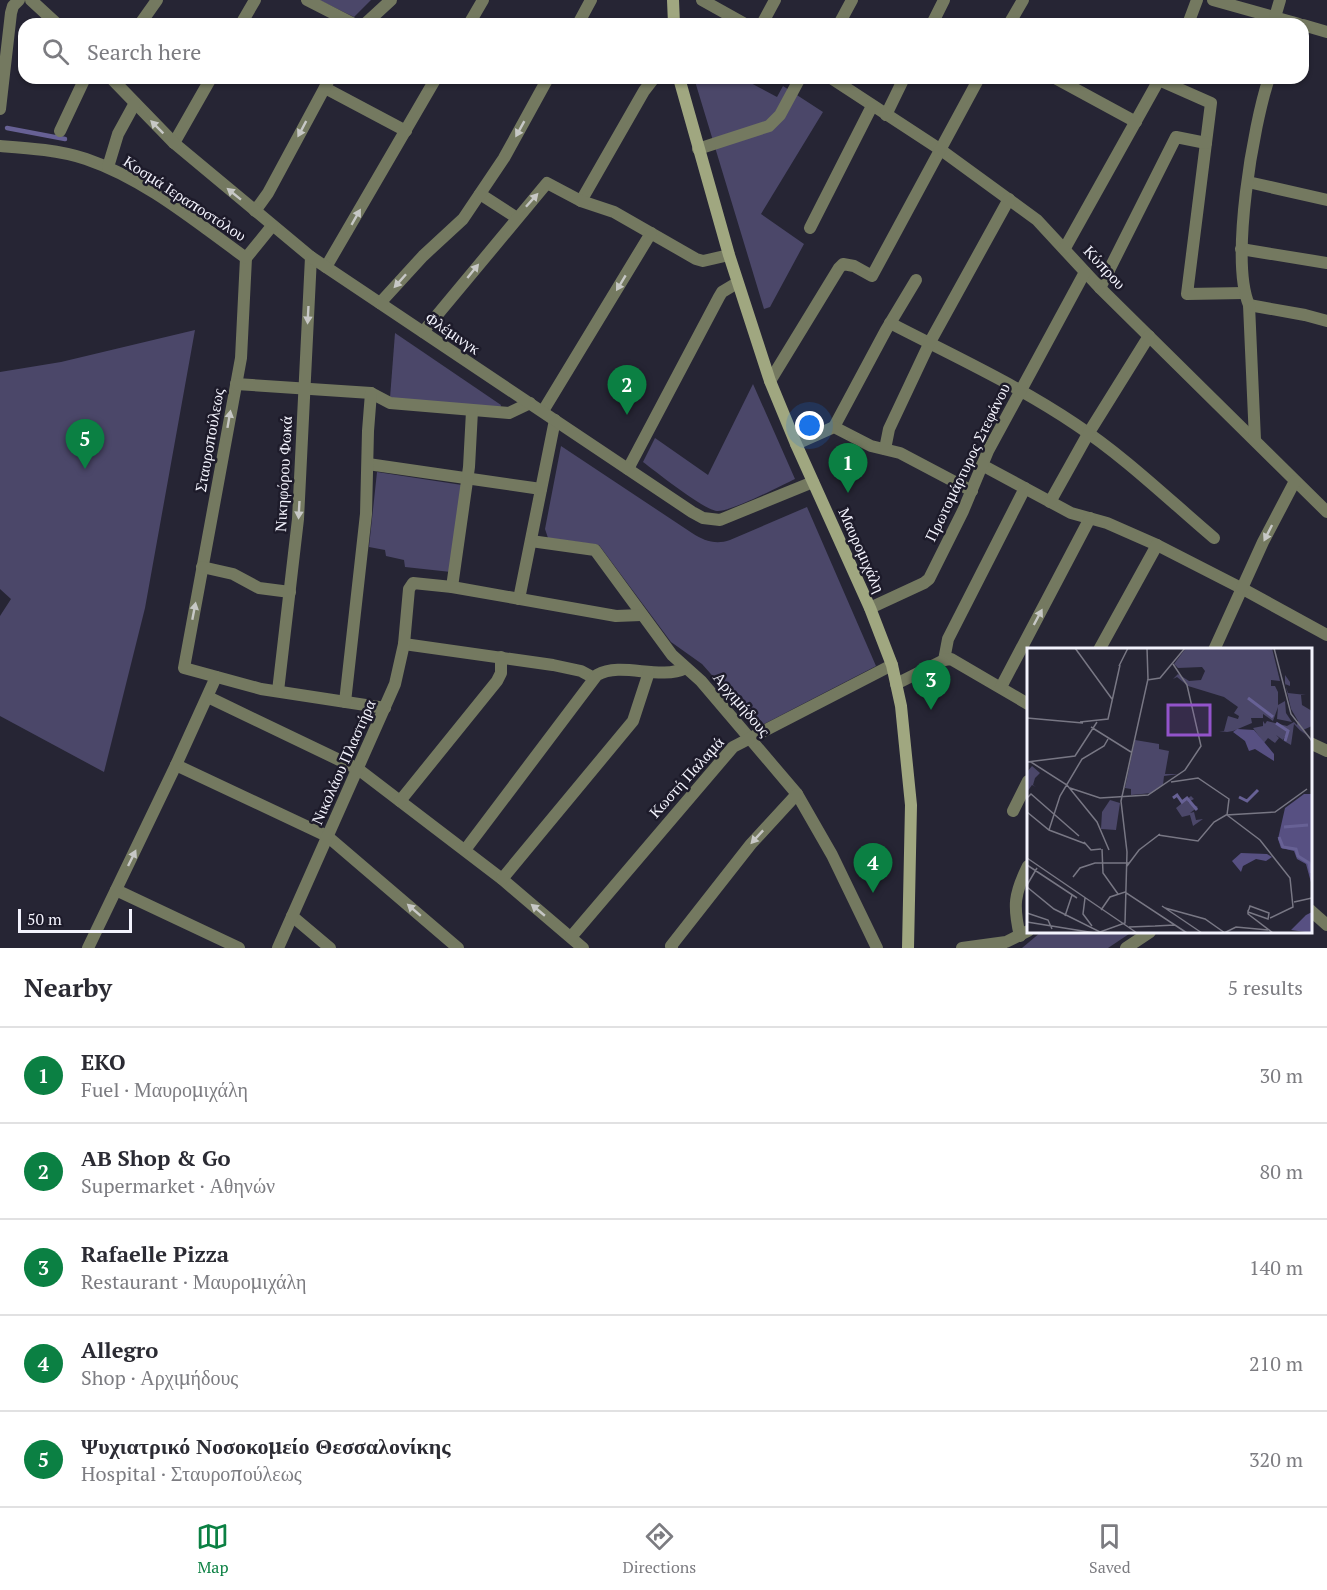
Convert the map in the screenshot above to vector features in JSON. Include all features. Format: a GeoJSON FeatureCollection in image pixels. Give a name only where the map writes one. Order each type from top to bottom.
{"type":"FeatureCollection","features":[{"type":"Feature","properties":{"kind":"main road"},"geometry":{"type":"LineString","coordinates":[[673,0],[674,18]]}},
{"type":"Feature","properties":{"kind":"main road","name":"Μαυρομιχάλη"},"geometry":{"type":"LineString","coordinates":[[681,84],[737,283],[770,381],[870,608],[892,665],[905,740],[910,805],[908,948]]}},
{"type":"Feature","properties":{"kind":"street"},"geometry":{"type":"LineString","coordinates":[[0,109],[11,13],[19,0]]}},
{"type":"Feature","properties":{"kind":"street"},"geometry":{"type":"LineString","coordinates":[[31,0],[50,18]]}},
{"type":"Feature","properties":{"kind":"street"},"geometry":{"type":"LineString","coordinates":[[144,18],[157,0]]}},
{"type":"Feature","properties":{"kind":"street"},"geometry":{"type":"LineString","coordinates":[[244,18],[255,0]]}},
{"type":"Feature","properties":{"kind":"street"},"geometry":{"type":"LineString","coordinates":[[307,0],[342,18]]}},
{"type":"Feature","properties":{"kind":"street"},"geometry":{"type":"LineString","coordinates":[[372,18],[391,0]]}},
{"type":"Feature","properties":{"kind":"street"},"geometry":{"type":"LineString","coordinates":[[472,18],[483,0]]}},
{"type":"Feature","properties":{"kind":"street"},"geometry":{"type":"LineString","coordinates":[[581,18],[591,0]]}},
{"type":"Feature","properties":{"kind":"street"},"geometry":{"type":"LineString","coordinates":[[702,0],[734,18]]}},
{"type":"Feature","properties":{"kind":"street"},"geometry":{"type":"LineString","coordinates":[[765,18],[775,0]]}},
{"type":"Feature","properties":{"kind":"street"},"geometry":{"type":"LineString","coordinates":[[842,18],[852,0]]}},
{"type":"Feature","properties":{"kind":"street"},"geometry":{"type":"LineString","coordinates":[[935,18],[944,0]]}},
{"type":"Feature","properties":{"kind":"street"},"geometry":{"type":"LineString","coordinates":[[1012,18],[1023,0]]}},
{"type":"Feature","properties":{"kind":"street"},"geometry":{"type":"LineString","coordinates":[[1190,18],[1197,0]]}},
{"type":"Feature","properties":{"kind":"street"},"geometry":{"type":"LineString","coordinates":[[1213,0],[1278,18]]}},
{"type":"Feature","properties":{"kind":"street"},"geometry":{"type":"LineString","coordinates":[[1275,17],[1280,0]]}},
{"type":"Feature","properties":{"kind":"street"},"geometry":{"type":"LineString","coordinates":[[1309,27],[1327,32]]}},
{"type":"Feature","properties":{"kind":"street"},"geometry":{"type":"LineString","coordinates":[[60,131],[82,84]]}},
{"type":"Feature","properties":{"kind":"street","name":"Φλέμινγκ"},"geometry":{"type":"LineString","coordinates":[[117,84],[174,143],[311,257],[692,512],[703,518],[715,520],[731,517],[813,482]]}},
{"type":"Feature","properties":{"kind":"street"},"geometry":{"type":"LineString","coordinates":[[174,143],[208,84]]}},
{"type":"Feature","properties":{"kind":"street"},"geometry":{"type":"LineString","coordinates":[[255,211],[268,193],[327,84]]}},
{"type":"Feature","properties":{"kind":"street"},"geometry":{"type":"LineString","coordinates":[[330,84],[406,131]]}},
{"type":"Feature","properties":{"kind":"street"},"geometry":{"type":"LineString","coordinates":[[326,267],[433,84]]}},
{"type":"Feature","properties":{"kind":"street"},"geometry":{"type":"LineString","coordinates":[[380,303],[423,255],[463,219],[504,158],[545,84]]}},
{"type":"Feature","properties":{"kind":"street"},"geometry":{"type":"LineString","coordinates":[[581,201],[649,84]]}},
{"type":"Feature","properties":{"kind":"street"},"geometry":{"type":"LineString","coordinates":[[698,149],[769,126],[780,115],[797,84]]}},
{"type":"Feature","properties":{"kind":"street","name":"Κύπρου"},"geometry":{"type":"LineString","coordinates":[[840,84],[941,150],[1037,220],[1100,288],[1295,481],[1326,508]]}},
{"type":"Feature","properties":{"kind":"street"},"geometry":{"type":"LineString","coordinates":[[886,115],[901,84]]}},
{"type":"Feature","properties":{"kind":"street"},"geometry":{"type":"LineString","coordinates":[[770,381],[839,268],[843,264],[850,265],[872,276],[976,84]]}},
{"type":"Feature","properties":{"kind":"street"},"geometry":{"type":"LineString","coordinates":[[1066,84],[1136,122]]}},
{"type":"Feature","properties":{"kind":"street"},"geometry":{"type":"LineString","coordinates":[[1065,248],[1157,84]]}},
{"type":"Feature","properties":{"kind":"street"},"geometry":{"type":"LineString","coordinates":[[1171,84],[1211,103],[1187,294],[1246,299],[1327,321]]}},
{"type":"Feature","properties":{"kind":"street"},"geometry":{"type":"LineString","coordinates":[[1254,440],[1241,249],[1248,182],[1262,97],[1267,84]]}},
{"type":"Feature","properties":{"kind":"street"},"geometry":{"type":"LineString","coordinates":[[108,167],[118,134],[135,103]]}},
{"type":"Feature","properties":{"kind":"street"},"geometry":{"type":"LineString","coordinates":[[810,228],[872,106]]}},
{"type":"Feature","properties":{"kind":"street"},"geometry":{"type":"LineString","coordinates":[[1100,288],[1176,137],[1206,143]]}},
{"type":"Feature","properties":{"kind":"street","name":"Κοσμά Ιεραποστόλου"},"geometry":{"type":"LineString","coordinates":[[0,146],[56,152],[108,167],[174,206],[246,258]]}},
{"type":"Feature","properties":{"kind":"street"},"geometry":{"type":"LineString","coordinates":[[1248,182],[1327,200]]}},
{"type":"Feature","properties":{"kind":"street"},"geometry":{"type":"LineString","coordinates":[[423,333],[547,183],[581,201],[614,212],[703,261],[729,255]]}},
{"type":"Feature","properties":{"kind":"street"},"geometry":{"type":"LineString","coordinates":[[480,194],[517,218]]}},
{"type":"Feature","properties":{"kind":"street"},"geometry":{"type":"LineString","coordinates":[[885,449],[889,429],[930,342],[1009,199]]}},
{"type":"Feature","properties":{"kind":"street"},"geometry":{"type":"LineString","coordinates":[[246,258],[272,226]]}},
{"type":"Feature","properties":{"kind":"street"},"geometry":{"type":"LineString","coordinates":[[543,411],[651,233]]}},
{"type":"Feature","properties":{"kind":"street"},"geometry":{"type":"LineString","coordinates":[[1241,249],[1327,263]]}},
{"type":"Feature","properties":{"kind":"street","name":"Νικηφόρου Φωκά"},"geometry":{"type":"LineString","coordinates":[[278,692],[298,519],[311,257]]}},
{"type":"Feature","properties":{"kind":"street","name":"Σταυροπούλεως"},"geometry":{"type":"LineString","coordinates":[[216,677],[184,668],[241,358],[246,258]]}},
{"type":"Feature","properties":{"kind":"street","name":"Πρωτομάρτυρος Στεφάνου"},"geometry":{"type":"LineString","coordinates":[[870,608],[929,579],[972,491],[982,465],[1085,272]]}},
{"type":"Feature","properties":{"kind":"street"},"geometry":{"type":"LineString","coordinates":[[796,444],[834,427],[916,280]]}},
{"type":"Feature","properties":{"kind":"street"},"geometry":{"type":"LineString","coordinates":[[628,469],[718,297],[737,283]]}},
{"type":"Feature","properties":{"kind":"street"},"geometry":{"type":"LineString","coordinates":[[890,323],[1020,391],[1088,434],[1214,538]]}},
{"type":"Feature","properties":{"kind":"street"},"geometry":{"type":"LineString","coordinates":[[1050,502],[1088,434],[1149,336]]}},
{"type":"Feature","properties":{"kind":"street"},"geometry":{"type":"LineString","coordinates":[[236,384],[371,393],[390,403],[509,414],[531,404]]}},
{"type":"Feature","properties":{"kind":"street"},"geometry":{"type":"LineString","coordinates":[[345,702],[366,514],[371,393]]}},
{"type":"Feature","properties":{"kind":"street"},"geometry":{"type":"LineString","coordinates":[[472,411],[467,479],[452,587],[616,616],[641,615]]}},
{"type":"Feature","properties":{"kind":"street"},"geometry":{"type":"LineString","coordinates":[[519,599],[555,420]]}},
{"type":"Feature","properties":{"kind":"street"},"geometry":{"type":"LineString","coordinates":[[834,427],[871,446],[900,453],[972,491]]}},
{"type":"Feature","properties":{"kind":"street"},"geometry":{"type":"LineString","coordinates":[[368,464],[541,489]]}},
{"type":"Feature","properties":{"kind":"street"},"geometry":{"type":"LineString","coordinates":[[982,465],[1071,513],[1107,523],[1157,545],[1327,635]]}},
{"type":"Feature","properties":{"kind":"street"},"geometry":{"type":"LineString","coordinates":[[1215,648],[1263,542],[1295,481]]}},
{"type":"Feature","properties":{"kind":"street"},"geometry":{"type":"LineString","coordinates":[[944,660],[948,639],[1025,488]]}},
{"type":"Feature","properties":{"kind":"street"},"geometry":{"type":"LineString","coordinates":[[1001,687],[1090,518]]}},
{"type":"Feature","properties":{"kind":"street","name":"Αρχιμήδους"},"geometry":{"type":"LineString","coordinates":[[531,541],[595,550],[672,655],[701,681],[797,794],[832,855],[877,948]]}},
{"type":"Feature","properties":{"kind":"street"},"geometry":{"type":"LineString","coordinates":[[1100,648],[1157,545]]}},
{"type":"Feature","properties":{"kind":"street"},"geometry":{"type":"LineString","coordinates":[[202,567],[233,574],[259,588],[290,592]]}},
{"type":"Feature","properties":{"kind":"street","name":"Νικολάου Πλαστήρα"},"geometry":{"type":"LineString","coordinates":[[278,948],[385,708],[397,676],[404,644],[409,589],[413,583],[421,582],[452,587]]}},
{"type":"Feature","properties":{"kind":"street"},"geometry":{"type":"LineString","coordinates":[[404,644],[574,669],[594,678]]}},
{"type":"Feature","properties":{"kind":"street"},"geometry":{"type":"LineString","coordinates":[[400,801],[497,681],[501,673],[501,657]]}},
{"type":"Feature","properties":{"kind":"street"},"geometry":{"type":"LineString","coordinates":[[896,684],[944,660],[953,659],[1027,703]]}},
{"type":"Feature","properties":{"kind":"street","name":"Κωστή Παλαμά"},"geometry":{"type":"LineString","coordinates":[[570,937],[728,752],[749,738],[892,665]]}},
{"type":"Feature","properties":{"kind":"street"},"geometry":{"type":"LineString","coordinates":[[465,850],[594,678],[608,671],[674,674],[686,668]]}},
{"type":"Feature","properties":{"kind":"street"},"geometry":{"type":"LineString","coordinates":[[502,879],[633,721],[649,672]]}},
{"type":"Feature","properties":{"kind":"street"},"geometry":{"type":"LineString","coordinates":[[88,948],[177,765],[216,677],[278,692],[385,708]]}},
{"type":"Feature","properties":{"kind":"street"},"geometry":{"type":"LineString","coordinates":[[208,697],[358,769],[502,879],[583,948]]}},
{"type":"Feature","properties":{"kind":"street"},"geometry":{"type":"LineString","coordinates":[[1312,743],[1327,751]]}},
{"type":"Feature","properties":{"kind":"street"},"geometry":{"type":"LineString","coordinates":[[177,765],[327,836],[458,948]]}},
{"type":"Feature","properties":{"kind":"street"},"geometry":{"type":"LineString","coordinates":[[1013,812],[1027,786]]}},
{"type":"Feature","properties":{"kind":"street"},"geometry":{"type":"LineString","coordinates":[[672,948],[671,946],[751,844],[797,794]]}},
{"type":"Feature","properties":{"kind":"street"},"geometry":{"type":"LineString","coordinates":[[962,948],[1005,942],[1024,934],[1015,901],[1018,887],[1027,870]]}},
{"type":"Feature","properties":{"kind":"street"},"geometry":{"type":"LineString","coordinates":[[116,890],[238,948]]}},
{"type":"Feature","properties":{"kind":"street"},"geometry":{"type":"LineString","coordinates":[[1312,911],[1327,925]]}},
{"type":"Feature","properties":{"kind":"street"},"geometry":{"type":"LineString","coordinates":[[292,916],[330,948]]}},
{"type":"Feature","properties":{"kind":"street"},"geometry":{"type":"LineString","coordinates":[[1126,948],[1148,933]]}},
{"type":"Feature","properties":{"kind":"shaded area"},"geometry":{"type":"Polygon","coordinates":[[[319,0],[371,0],[354,17],[319,0]]]}},
{"type":"Feature","properties":{"kind":"shaded area"},"geometry":{"type":"Polygon","coordinates":[[[696,84],[753,84],[777,97],[783,86],[823,112],[761,214],[804,244],[770,307],[764,309],[696,84]]]}},
{"type":"Feature","properties":{"kind":"shaded area"},"geometry":{"type":"Polygon","coordinates":[[[195,330],[145,608],[104,772],[0,716],[0,616],[11,599],[0,589],[0,372],[61,362],[195,330]]]}},
{"type":"Feature","properties":{"kind":"shaded area"},"geometry":{"type":"Polygon","coordinates":[[[395,333],[501,405],[500,409],[390,398],[395,333]]]}},
{"type":"Feature","properties":{"kind":"shaded area"},"geometry":{"type":"Polygon","coordinates":[[[753,384],[795,479],[744,503],[717,511],[691,497],[643,462],[655,438],[708,475],[753,384]]]}},
{"type":"Feature","properties":{"kind":"shaded area"},"geometry":{"type":"Polygon","coordinates":[[[561,446],[692,533],[710,541],[730,540],[807,507],[876,666],[758,727],[702,664],[671,642],[599,545],[548,538],[545,529],[561,446]]]}},
{"type":"Feature","properties":{"kind":"shaded area"},"geometry":{"type":"Polygon","coordinates":[[[377,472],[462,485],[451,572],[405,567],[404,560],[386,556],[385,550],[369,547],[377,472]]]}},
{"type":"Feature","properties":{"kind":"shaded area"},"geometry":{"type":"Polygon","coordinates":[[[1040,933],[1130,933],[1108,948],[1022,948],[1040,933]]]}},
{"type":"Feature","properties":{"kind":"waterway"},"geometry":{"type":"LineString","coordinates":[[7,128],[65,139]]}},
{"type":"Feature","properties":{"kind":"place","name":"ΑΒ Shop & Go"},"geometry":{"type":"Point","coordinates":[627,415]}},
{"type":"Feature","properties":{"kind":"place","name":"Ψυχιατρικό Νοσοκομείο Θεσσαλονίκης"},"geometry":{"type":"Point","coordinates":[85,469]}},
{"type":"Feature","properties":{"kind":"place","name":"EKO"},"geometry":{"type":"Point","coordinates":[848,493]}},
{"type":"Feature","properties":{"kind":"place","name":"Rafaelle Pizza"},"geometry":{"type":"Point","coordinates":[931,710]}},
{"type":"Feature","properties":{"kind":"place","name":"Allegro"},"geometry":{"type":"Point","coordinates":[873,893]}}]}
